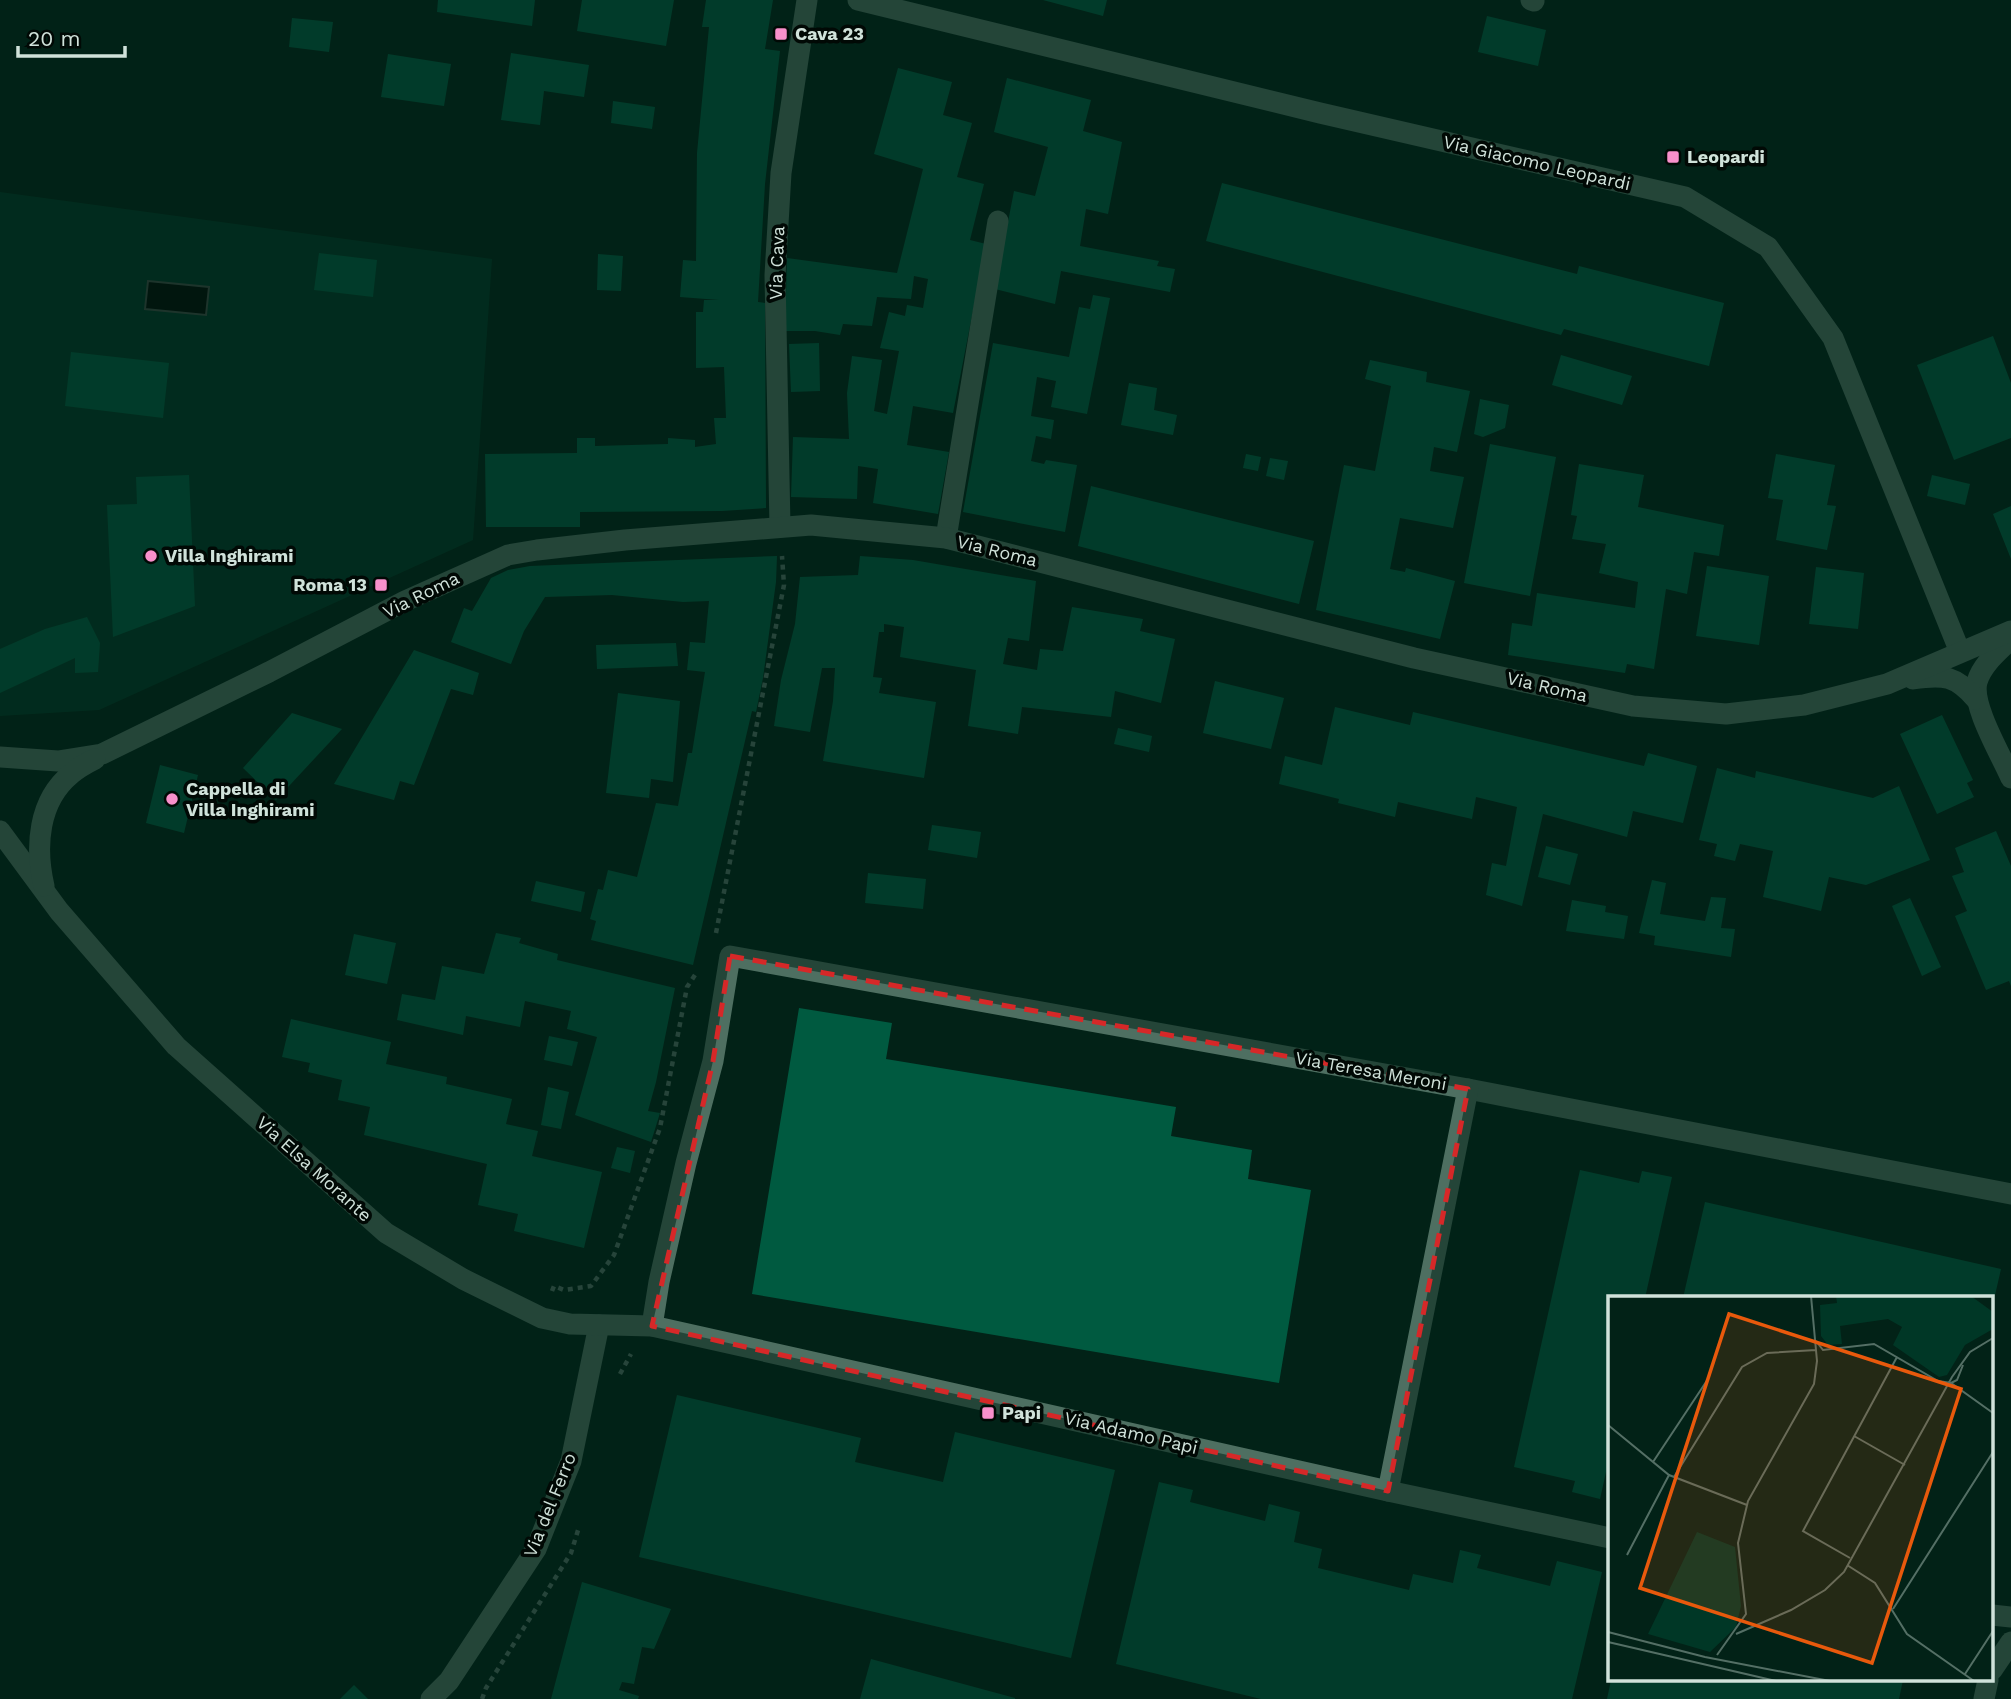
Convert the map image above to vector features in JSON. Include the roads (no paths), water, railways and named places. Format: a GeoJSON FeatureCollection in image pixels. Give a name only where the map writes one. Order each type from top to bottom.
{"type":"FeatureCollection","features":[{"type":"Feature","properties":{"kind":"street","name":"Via Cava"},"geometry":{"type":"LineString","coordinates":[[780,527],[775,275],[781,173],[807,0]]}},
{"type":"Feature","properties":{"kind":"street","name":"Via Giacomo Leopardi"},"geometry":{"type":"LineString","coordinates":[[858,0],[1320,113],[1685,197],[1768,247],[1833,338],[1960,652]]}},
{"type":"Feature","properties":{"kind":"street"},"geometry":{"type":"LineString","coordinates":[[946,538],[998,221]]}},
{"type":"Feature","properties":{"kind":"street","name":"Via Roma"},"geometry":{"type":"LineString","coordinates":[[0,757],[58,761],[102,754],[405,601],[508,555],[612,541],[811,525],[946,538],[1414,658],[1633,706],[1726,714],[1764,712],[1804,705],[1887,684],[2011,631]]}},
{"type":"Feature","properties":{"kind":"street"},"geometry":{"type":"LineString","coordinates":[[1976,699],[1977,683],[1982,670],[2011,639]]}},
{"type":"Feature","properties":{"kind":"street"},"geometry":{"type":"LineString","coordinates":[[1887,684],[1920,678],[1948,677],[1963,684],[1976,699],[2011,778]]}},
{"type":"Feature","properties":{"kind":"street","name":"Via Elsa Morante"},"geometry":{"type":"LineString","coordinates":[[46,894],[38,844],[43,816],[54,794],[70,774],[102,754]]}},
{"type":"Feature","properties":{"kind":"street","name":"Via Elsa Morante"},"geometry":{"type":"LineString","coordinates":[[0,831],[46,894],[176,1046],[386,1233],[463,1279],[542,1318],[570,1324],[652,1326]]}},
{"type":"Feature","properties":{"kind":"street","name":"Via Teresa Meroni"},"geometry":{"type":"LineString","coordinates":[[652,1326],[680,1190],[713,1061],[730,956],[1468,1089],[2011,1195]]}},
{"type":"Feature","properties":{"kind":"street"},"geometry":{"type":"LineString","coordinates":[[1388,1491],[1468,1089]]}},
{"type":"Feature","properties":{"kind":"street","name":"Via del Ferro"},"geometry":{"type":"LineString","coordinates":[[431,1699],[449,1681],[536,1549],[571,1461],[599,1325]]}},
{"type":"Feature","properties":{"kind":"street","name":"Via Adamo Papi"},"geometry":{"type":"LineString","coordinates":[[652,1326],[1608,1538]]}},
{"type":"Feature","properties":{"kind":"street"},"geometry":{"type":"LineString","coordinates":[[1994,1667],[2011,1642]]}},
{"type":"Feature","properties":{"kind":"place","name":"Cava 23"},"geometry":{"type":"Point","coordinates":[781,34]}},
{"type":"Feature","properties":{"kind":"place","name":"Leopardi"},"geometry":{"type":"Point","coordinates":[1673,157]}},
{"type":"Feature","properties":{"kind":"place","name":"Villa Inghirami"},"geometry":{"type":"Point","coordinates":[151,556]}},
{"type":"Feature","properties":{"kind":"place","name":"Roma 13"},"geometry":{"type":"Point","coordinates":[381,585]}},
{"type":"Feature","properties":{"kind":"place","name":"Cappella di Villa Inghirami"},"geometry":{"type":"Point","coordinates":[172,799]}},
{"type":"Feature","properties":{"kind":"place","name":"Papi"},"geometry":{"type":"Point","coordinates":[988,1413]}}]}
